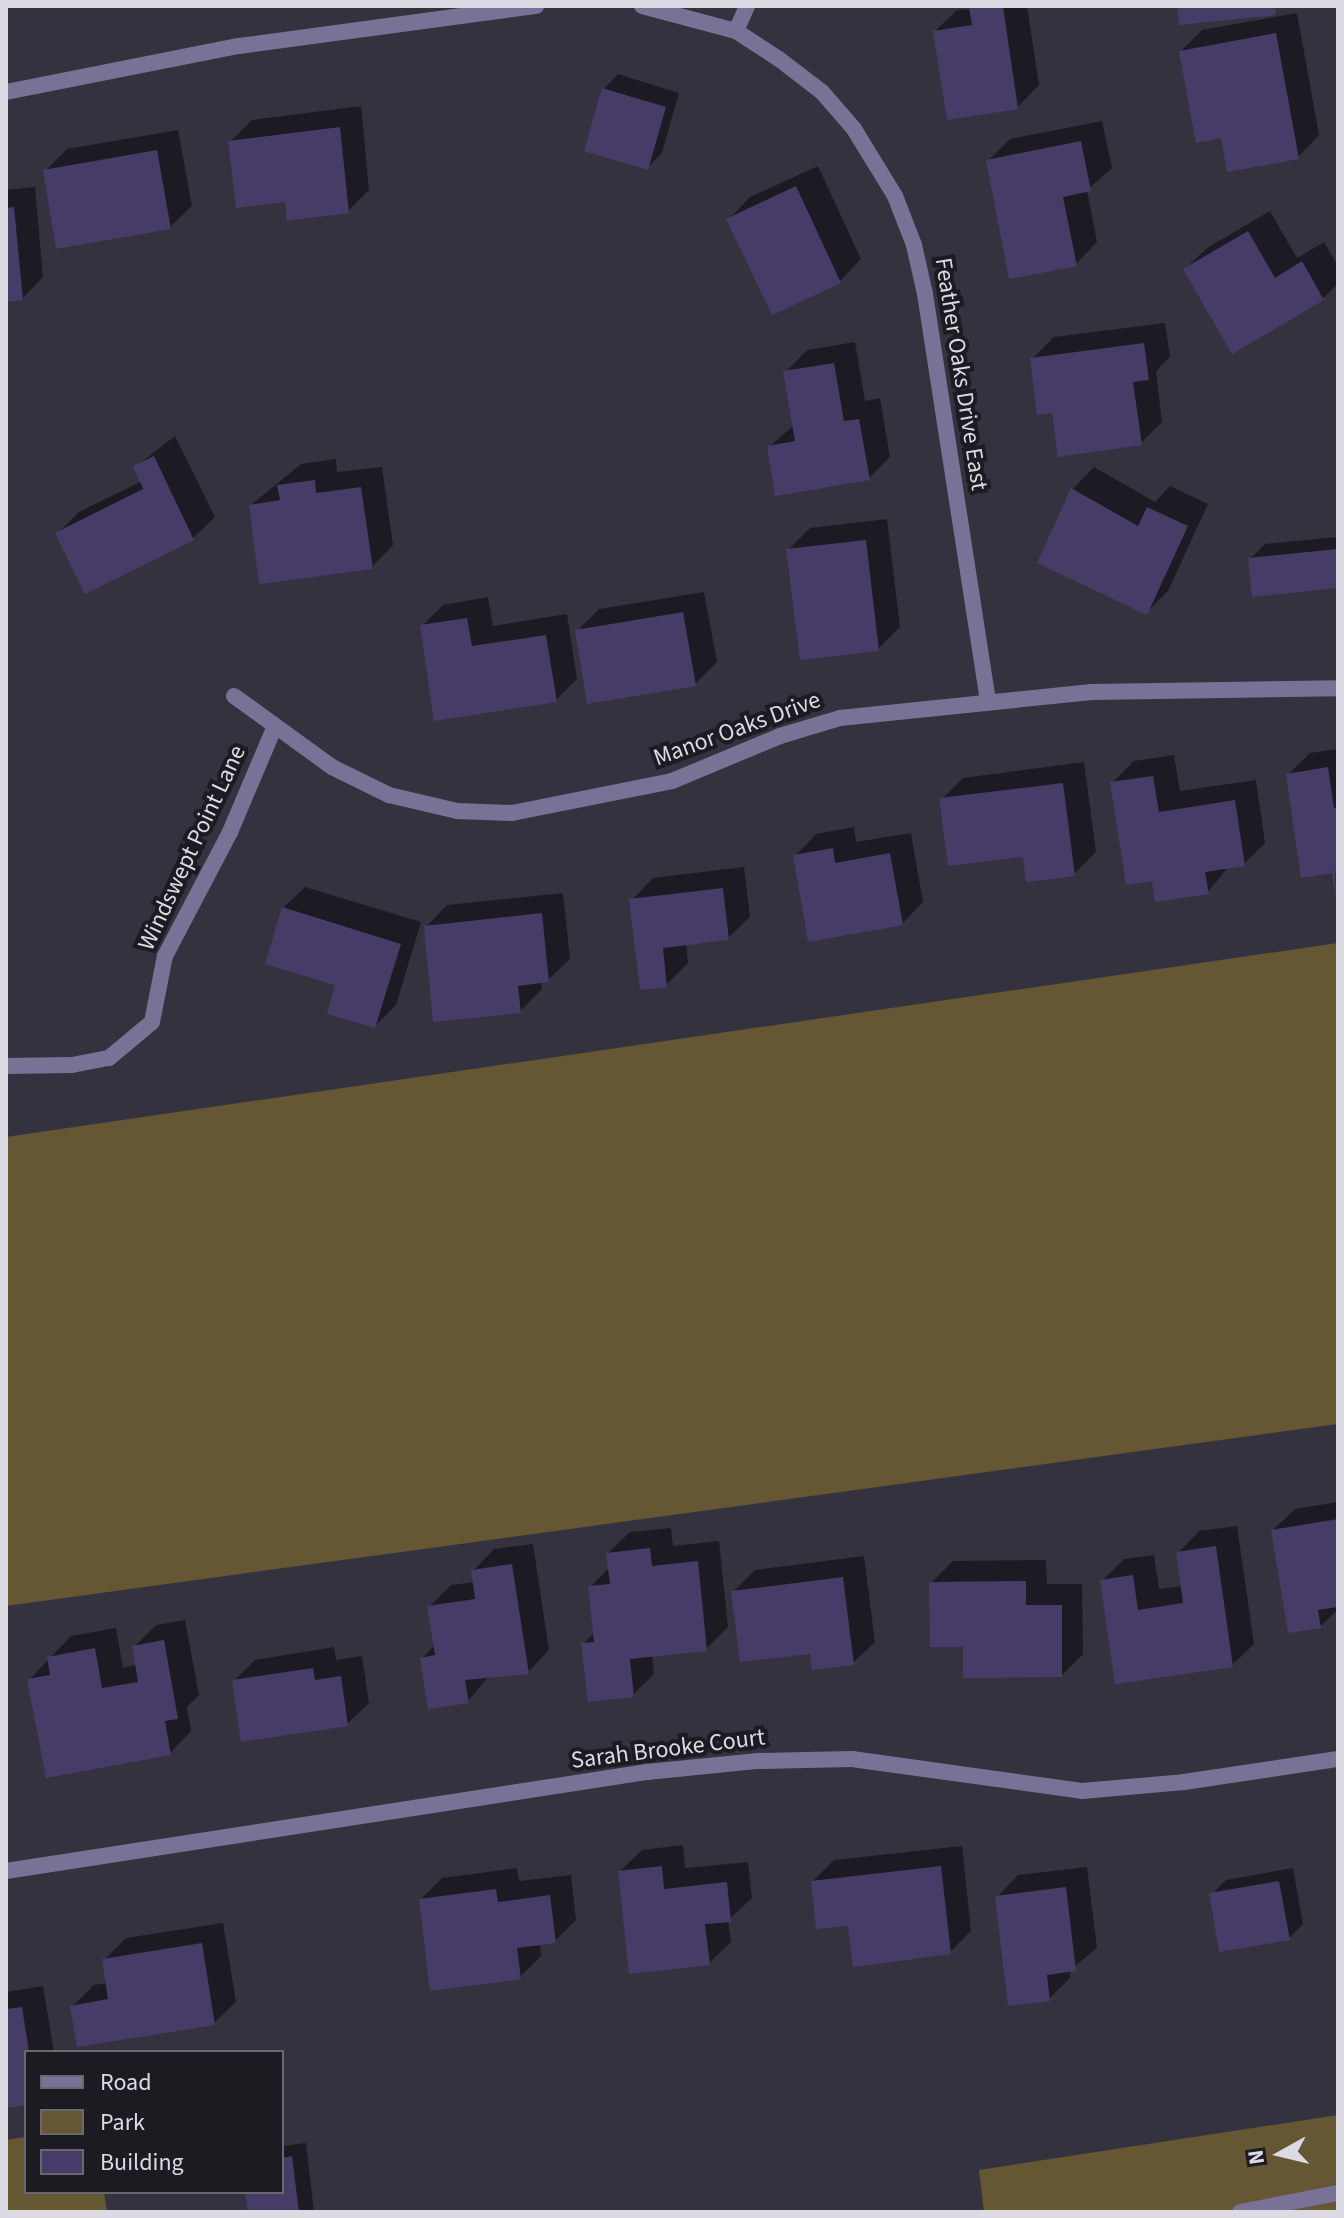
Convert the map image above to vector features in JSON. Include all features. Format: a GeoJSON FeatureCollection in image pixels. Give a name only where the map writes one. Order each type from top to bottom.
{"type":"FeatureCollection","features":[{"type":"Feature","properties":{"kind":"street"},"geometry":{"type":"LineString","coordinates":[[6,92],[239,46],[536,6]]}},
{"type":"Feature","properties":{"kind":"street","name":"Feather Oaks Drive East"},"geometry":{"type":"LineString","coordinates":[[642,6],[736,31],[822,92],[854,129],[895,196],[914,245],[988,701]]}},
{"type":"Feature","properties":{"kind":"street"},"geometry":{"type":"LineString","coordinates":[[736,31],[747,6]]}},
{"type":"Feature","properties":{"kind":"street","name":"Manor Oaks Drive"},"geometry":{"type":"LineString","coordinates":[[234,696],[332,767],[389,795],[457,811],[512,813],[672,781],[780,736],[840,718],[1092,692],[1338,688]]}},
{"type":"Feature","properties":{"kind":"street","name":"Windswept Point Lane"},"geometry":{"type":"LineString","coordinates":[[6,1066],[72,1065],[109,1058],[152,1022],[165,956],[230,832],[275,726]]}},
{"type":"Feature","properties":{"kind":"street","name":"Sarah Brooke Court"},"geometry":{"type":"LineString","coordinates":[[6,1871],[647,1772],[758,1761],[852,1759],[1082,1791],[1184,1782],[1338,1759]]}},
{"type":"Feature","properties":{"kind":"street"},"geometry":{"type":"LineString","coordinates":[[1240,2212],[1338,2193]]}},
{"type":"Feature","properties":{"kind":"green space"},"geometry":{"type":"Polygon","coordinates":[[[1338,943],[1338,1424],[6,1606],[6,1137],[1338,943]]]}},
{"type":"Feature","properties":{"kind":"green space"},"geometry":{"type":"Polygon","coordinates":[[[1338,2115],[1338,2212],[984,2212],[979,2170],[1338,2115]]]}},
{"type":"Feature","properties":{"kind":"green space"},"geometry":{"type":"Polygon","coordinates":[[[24,2137],[24,2194],[104,2194],[107,2212],[6,2212],[6,2140],[24,2137]]]}},
{"type":"Feature","properties":{"kind":"building"},"geometry":{"type":"Polygon","coordinates":[[[969,6],[1003,6],[1018,109],[947,120],[933,31],[972,25],[969,6]]]}},
{"type":"Feature","properties":{"kind":"building"},"geometry":{"type":"Polygon","coordinates":[[[1177,6],[1275,6],[1276,15],[1179,25],[1177,6]]]}},
{"type":"Feature","properties":{"kind":"building"},"geometry":{"type":"Polygon","coordinates":[[[1276,33],[1299,159],[1227,172],[1221,138],[1196,143],[1179,51],[1276,33]]]}},
{"type":"Feature","properties":{"kind":"building"},"geometry":{"type":"Polygon","coordinates":[[[602,88],[666,107],[648,170],[584,151],[602,88]]]}},
{"type":"Feature","properties":{"kind":"building"},"geometry":{"type":"Polygon","coordinates":[[[340,127],[349,213],[287,221],[285,202],[236,208],[228,141],[340,127]]]}},
{"type":"Feature","properties":{"kind":"building"},"geometry":{"type":"Polygon","coordinates":[[[1081,141],[1091,191],[1063,197],[1077,266],[1009,279],[986,160],[1081,141]]]}},
{"type":"Feature","properties":{"kind":"building"},"geometry":{"type":"Polygon","coordinates":[[[157,150],[171,229],[56,249],[43,170],[157,150]]]}},
{"type":"Feature","properties":{"kind":"building"},"geometry":{"type":"Polygon","coordinates":[[[796,186],[841,283],[772,315],[726,219],[796,186]]]}},
{"type":"Feature","properties":{"kind":"building"},"geometry":{"type":"Polygon","coordinates":[[[14,207],[23,300],[6,302],[6,208],[14,207]]]}},
{"type":"Feature","properties":{"kind":"building"},"geometry":{"type":"Polygon","coordinates":[[[1248,231],[1275,278],[1302,261],[1324,300],[1232,354],[1183,269],[1248,231]]]}},
{"type":"Feature","properties":{"kind":"building"},"geometry":{"type":"Polygon","coordinates":[[[1144,343],[1149,380],[1133,382],[1142,445],[1058,457],[1052,413],[1037,415],[1030,358],[1144,343]]]}},
{"type":"Feature","properties":{"kind":"building"},"geometry":{"type":"Polygon","coordinates":[[[834,363],[844,421],[859,419],[870,480],[775,496],[767,446],[795,441],[783,371],[834,363]]]}},
{"type":"Feature","properties":{"kind":"building"},"geometry":{"type":"Polygon","coordinates":[[[154,456],[194,540],[85,594],[55,533],[143,489],[133,466],[154,456]]]}},
{"type":"Feature","properties":{"kind":"building"},"geometry":{"type":"Polygon","coordinates":[[[315,480],[316,493],[361,487],[373,569],[259,584],[249,505],[280,500],[277,485],[315,480]]]}},
{"type":"Feature","properties":{"kind":"building"},"geometry":{"type":"Polygon","coordinates":[[[1071,488],[1138,526],[1147,507],[1188,526],[1147,615],[1037,563],[1071,488]]]}},
{"type":"Feature","properties":{"kind":"building"},"geometry":{"type":"Polygon","coordinates":[[[866,540],[879,651],[800,660],[786,549],[866,540]]]}},
{"type":"Feature","properties":{"kind":"building"},"geometry":{"type":"Polygon","coordinates":[[[1338,549],[1338,588],[1252,597],[1248,558],[1338,549]]]}},
{"type":"Feature","properties":{"kind":"building"},"geometry":{"type":"Polygon","coordinates":[[[683,612],[696,686],[587,704],[575,630],[683,612]]]}},
{"type":"Feature","properties":{"kind":"building"},"geometry":{"type":"Polygon","coordinates":[[[467,618],[472,646],[546,635],[557,702],[434,721],[420,625],[467,618]]]}},
{"type":"Feature","properties":{"kind":"building"},"geometry":{"type":"Polygon","coordinates":[[[1328,767],[1334,808],[1338,808],[1335,895],[1332,873],[1301,878],[1286,774],[1328,767]]]}},
{"type":"Feature","properties":{"kind":"building"},"geometry":{"type":"Polygon","coordinates":[[[1153,776],[1159,812],[1235,800],[1245,866],[1205,872],[1209,894],[1155,902],[1152,881],[1126,885],[1110,782],[1153,776]]]}},
{"type":"Feature","properties":{"kind":"building"},"geometry":{"type":"Polygon","coordinates":[[[1063,783],[1075,876],[1026,882],[1023,857],[948,866],[939,798],[1063,783]]]}},
{"type":"Feature","properties":{"kind":"building"},"geometry":{"type":"Polygon","coordinates":[[[833,848],[835,863],[890,853],[903,925],[808,942],[793,855],[833,848]]]}},
{"type":"Feature","properties":{"kind":"building"},"geometry":{"type":"Polygon","coordinates":[[[723,888],[729,940],[663,948],[667,987],[640,990],[629,899],[723,888]]]}},
{"type":"Feature","properties":{"kind":"building"},"geometry":{"type":"Polygon","coordinates":[[[282,907],[401,944],[375,1028],[327,1014],[335,985],[265,964],[282,907]]]}},
{"type":"Feature","properties":{"kind":"building"},"geometry":{"type":"Polygon","coordinates":[[[542,913],[549,982],[518,986],[521,1013],[433,1022],[424,926],[542,913]]]}},
{"type":"Feature","properties":{"kind":"building"},"geometry":{"type":"Polygon","coordinates":[[[1338,1519],[1338,1607],[1318,1610],[1321,1628],[1288,1633],[1271,1530],[1338,1519]]]}},
{"type":"Feature","properties":{"kind":"building"},"geometry":{"type":"Polygon","coordinates":[[[1216,1546],[1233,1667],[1115,1684],[1100,1580],[1133,1575],[1138,1610],[1183,1603],[1176,1552],[1216,1546]]]}},
{"type":"Feature","properties":{"kind":"building"},"geometry":{"type":"Polygon","coordinates":[[[650,1548],[652,1566],[698,1561],[707,1651],[630,1659],[634,1697],[588,1702],[581,1643],[594,1642],[588,1586],[610,1584],[606,1553],[650,1548]]]}},
{"type":"Feature","properties":{"kind":"building"},"geometry":{"type":"Polygon","coordinates":[[[512,1564],[529,1674],[465,1680],[469,1703],[428,1709],[420,1658],[435,1655],[427,1606],[475,1599],[471,1570],[512,1564]]]}},
{"type":"Feature","properties":{"kind":"building"},"geometry":{"type":"Polygon","coordinates":[[[843,1577],[854,1665],[812,1670],[810,1654],[740,1662],[731,1591],[843,1577]]]}},
{"type":"Feature","properties":{"kind":"building"},"geometry":{"type":"Polygon","coordinates":[[[1026,1581],[1026,1605],[1062,1605],[1062,1677],[963,1678],[963,1647],[930,1647],[929,1582],[1026,1581]]]}},
{"type":"Feature","properties":{"kind":"building"},"geometry":{"type":"Polygon","coordinates":[[[164,1640],[178,1719],[165,1721],[171,1755],[46,1778],[27,1679],[50,1675],[47,1657],[95,1648],[102,1688],[138,1682],[132,1646],[164,1640]]]}},
{"type":"Feature","properties":{"kind":"building"},"geometry":{"type":"Polygon","coordinates":[[[313,1668],[315,1680],[341,1676],[348,1726],[241,1742],[232,1680],[313,1668]]]}},
{"type":"Feature","properties":{"kind":"building"},"geometry":{"type":"Polygon","coordinates":[[[662,1866],[664,1889],[727,1882],[731,1922],[705,1924],[710,1965],[629,1974],[618,1871],[662,1866]]]}},
{"type":"Feature","properties":{"kind":"building"},"geometry":{"type":"Polygon","coordinates":[[[941,1866],[951,1954],[853,1967],[848,1926],[816,1929],[811,1881],[941,1866]]]}},
{"type":"Feature","properties":{"kind":"building"},"geometry":{"type":"Polygon","coordinates":[[[1279,1881],[1290,1940],[1219,1952],[1209,1893],[1279,1881]]]}},
{"type":"Feature","properties":{"kind":"building"},"geometry":{"type":"Polygon","coordinates":[[[1066,1887],[1076,1971],[1047,1975],[1050,2001],[1008,2006],[995,1896],[1066,1887]]]}},
{"type":"Feature","properties":{"kind":"building"},"geometry":{"type":"Polygon","coordinates":[[[496,1889],[498,1902],[550,1895],[556,1943],[517,1948],[521,1979],[430,1991],[419,1899],[496,1889]]]}},
{"type":"Feature","properties":{"kind":"building"},"geometry":{"type":"Polygon","coordinates":[[[202,1943],[215,2025],[77,2047],[70,2006],[108,1999],[102,1959],[202,1943]]]}},
{"type":"Feature","properties":{"kind":"building"},"geometry":{"type":"Polygon","coordinates":[[[22,2007],[29,2050],[24,2050],[24,2105],[6,2108],[6,2009],[22,2007]]]}},
{"type":"Feature","properties":{"kind":"building"},"geometry":{"type":"Polygon","coordinates":[[[292,2156],[299,2212],[248,2212],[245,2194],[284,2194],[284,2158],[292,2156]]]}}]}
